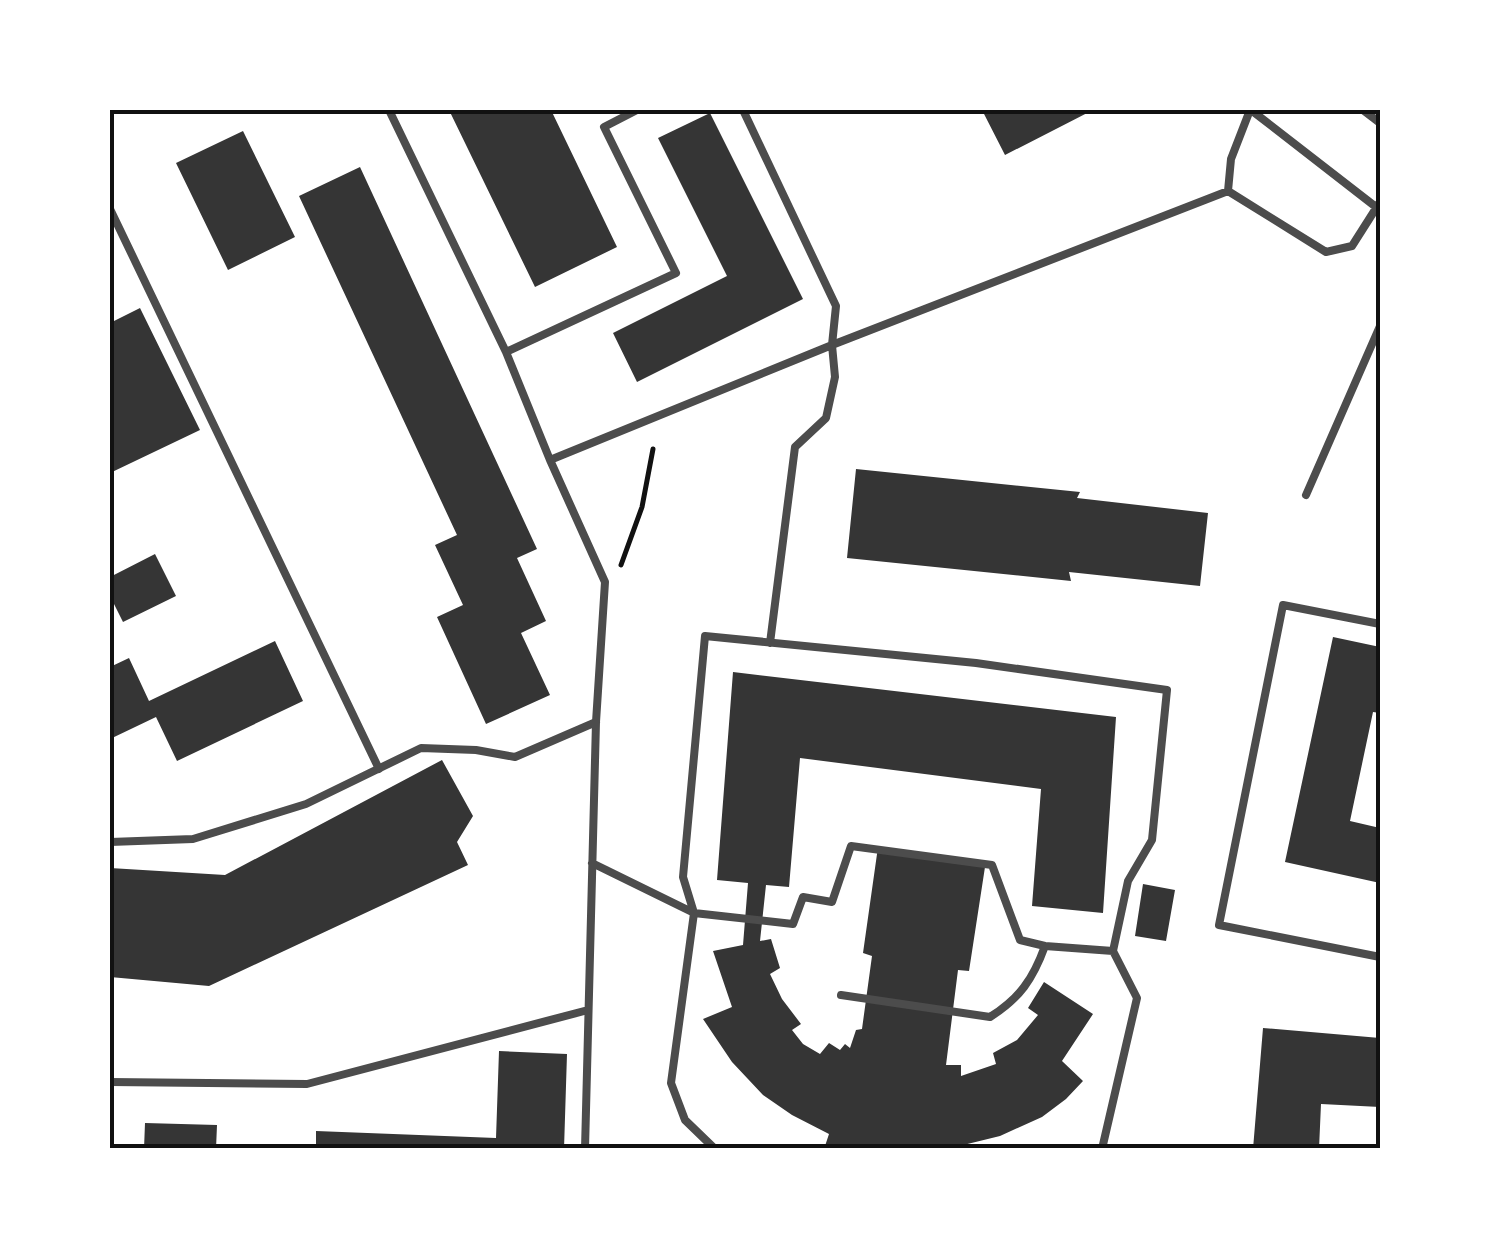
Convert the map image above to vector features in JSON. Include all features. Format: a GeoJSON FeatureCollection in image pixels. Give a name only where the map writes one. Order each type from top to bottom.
{"type":"FeatureCollection","features":[{"type":"Feature","properties":{"kind":"lane"},"geometry":{"type":"LineString","coordinates":[[390,110],[506,352],[605,582],[596,722],[584,1149]]}},
{"type":"Feature","properties":{"kind":"lane"},"geometry":{"type":"LineString","coordinates":[[506,352],[676,272],[604,126],[638,110]]}},
{"type":"Feature","properties":{"kind":"lane"},"geometry":{"type":"LineString","coordinates":[[743,110],[836,306],[832,346],[835,377],[826,418],[795,447],[770,643]]}},
{"type":"Feature","properties":{"kind":"lane"},"geometry":{"type":"LineString","coordinates":[[1251,110],[1378,205],[1352,246],[1326,252],[1228,191],[1231,159],[1251,110]]}},
{"type":"Feature","properties":{"kind":"lane"},"geometry":{"type":"LineString","coordinates":[[1363,110],[1380,124]]}},
{"type":"Feature","properties":{"kind":"lane"},"geometry":{"type":"LineString","coordinates":[[550,460],[1228,191]]}},
{"type":"Feature","properties":{"kind":"lane"},"geometry":{"type":"LineString","coordinates":[[110,209],[379,769]]}},
{"type":"Feature","properties":{"kind":"lane"},"geometry":{"type":"LineString","coordinates":[[1306,495],[1380,326]]}},
{"type":"Feature","properties":{"kind":"lane"},"geometry":{"type":"LineString","coordinates":[[1380,624],[1283,605],[1219,925],[1380,957]]}},
{"type":"Feature","properties":{"kind":"lane"},"geometry":{"type":"LineString","coordinates":[[715,1149],[685,1120],[671,1083],[694,913],[683,876],[705,636],[976,663],[1167,690],[1152,840],[1128,881],[1113,951],[1138,998],[1102,1149]]}},
{"type":"Feature","properties":{"kind":"lane"},"geometry":{"type":"LineString","coordinates":[[110,842],[193,838],[306,804],[421,748],[476,750],[515,757],[596,722]]}},
{"type":"Feature","properties":{"kind":"lane"},"geometry":{"type":"LineString","coordinates":[[592,863],[694,913],[792,924],[803,897],[832,902],[851,846],[992,865],[1020,940],[1045,946],[1113,951]]}},
{"type":"Feature","properties":{"kind":"lane"},"geometry":{"type":"LineString","coordinates":[[842,995],[990,1017],[1012,1003],[1032,979],[1045,946]]}},
{"type":"Feature","properties":{"kind":"lane"},"geometry":{"type":"LineString","coordinates":[[110,1082],[307,1084],[588,1010]]}},
{"type":"Feature","properties":{"kind":"path"},"geometry":{"type":"LineString","coordinates":[[621,564],[642,507],[653,449]]}},
{"type":"Feature","properties":{"kind":"building"},"geometry":{"type":"Polygon","coordinates":[[[449,110],[551,110],[617,247],[535,287],[449,110]]]}},
{"type":"Feature","properties":{"kind":"building"},"geometry":{"type":"Polygon","coordinates":[[[982,110],[1093,110],[1005,155],[982,110]]]}},
{"type":"Feature","properties":{"kind":"building"},"geometry":{"type":"Polygon","coordinates":[[[710,113],[803,299],[637,382],[613,333],[727,276],[658,138],[710,113]]]}},
{"type":"Feature","properties":{"kind":"building"},"geometry":{"type":"Polygon","coordinates":[[[243,131],[295,237],[228,270],[176,163],[243,131]]]}},
{"type":"Feature","properties":{"kind":"building"},"geometry":{"type":"Polygon","coordinates":[[[360,167],[537,549],[517,558],[546,621],[521,633],[550,695],[486,724],[437,617],[463,605],[435,545],[457,535],[299,196],[360,167]]]}},
{"type":"Feature","properties":{"kind":"building"},"geometry":{"type":"Polygon","coordinates":[[[140,308],[200,430],[110,473],[110,323],[140,308]]]}},
{"type":"Feature","properties":{"kind":"building"},"geometry":{"type":"Polygon","coordinates":[[[856,469],[1080,492],[1077,498],[1208,513],[1200,586],[1069,572],[1071,581],[847,558],[856,469]]]}},
{"type":"Feature","properties":{"kind":"building"},"geometry":{"type":"Polygon","coordinates":[[[155,554],[176,596],[123,622],[110,596],[110,577],[155,554]]]}},
{"type":"Feature","properties":{"kind":"building"},"geometry":{"type":"Polygon","coordinates":[[[1333,637],[1380,647],[1380,713],[1373,712],[1350,821],[1380,828],[1380,883],[1285,862],[1333,637]]]}},
{"type":"Feature","properties":{"kind":"building"},"geometry":{"type":"Polygon","coordinates":[[[275,641],[303,701],[177,761],[156,717],[110,739],[110,667],[129,658],[149,701],[275,641]]]}},
{"type":"Feature","properties":{"kind":"building"},"geometry":{"type":"Polygon","coordinates":[[[733,672],[1116,717],[1103,913],[1032,906],[1041,789],[800,758],[789,887],[766,885],[760,941],[771,939],[780,968],[770,974],[801,1024],[792,1030],[803,1044],[820,1054],[829,1043],[840,1050],[845,1044],[850,1048],[856,1030],[862,1029],[872,956],[863,953],[878,847],[985,867],[969,971],[958,970],[946,1065],[961,1065],[961,1076],[996,1064],[993,1053],[1017,1040],[1038,1015],[1028,1008],[1044,982],[1093,1014],[1062,1061],[1083,1081],[1042,1117],[1000,1136],[947,1149],[824,1149],[829,1134],[763,1095],[732,1062],[703,1019],[732,1007],[713,951],[743,945],[748,883],[717,880],[733,672]]]}},
{"type":"Feature","properties":{"kind":"building"},"geometry":{"type":"Polygon","coordinates":[[[442,760],[473,816],[457,842],[468,865],[209,986],[110,977],[110,868],[225,875],[442,760]]]}},
{"type":"Feature","properties":{"kind":"building"},"geometry":{"type":"Polygon","coordinates":[[[1143,884],[1175,890],[1166,941],[1135,936],[1143,884]]]}},
{"type":"Feature","properties":{"kind":"building"},"geometry":{"type":"Polygon","coordinates":[[[1263,1028],[1380,1038],[1380,1107],[1321,1104],[1319,1149],[1253,1149],[1263,1028]]]}},
{"type":"Feature","properties":{"kind":"building"},"geometry":{"type":"Polygon","coordinates":[[[499,1051],[567,1054],[564,1149],[316,1149],[316,1131],[496,1138],[499,1051]]]}},
{"type":"Feature","properties":{"kind":"building"},"geometry":{"type":"Polygon","coordinates":[[[145,1123],[217,1125],[216,1149],[144,1149],[145,1123]]]}}]}
